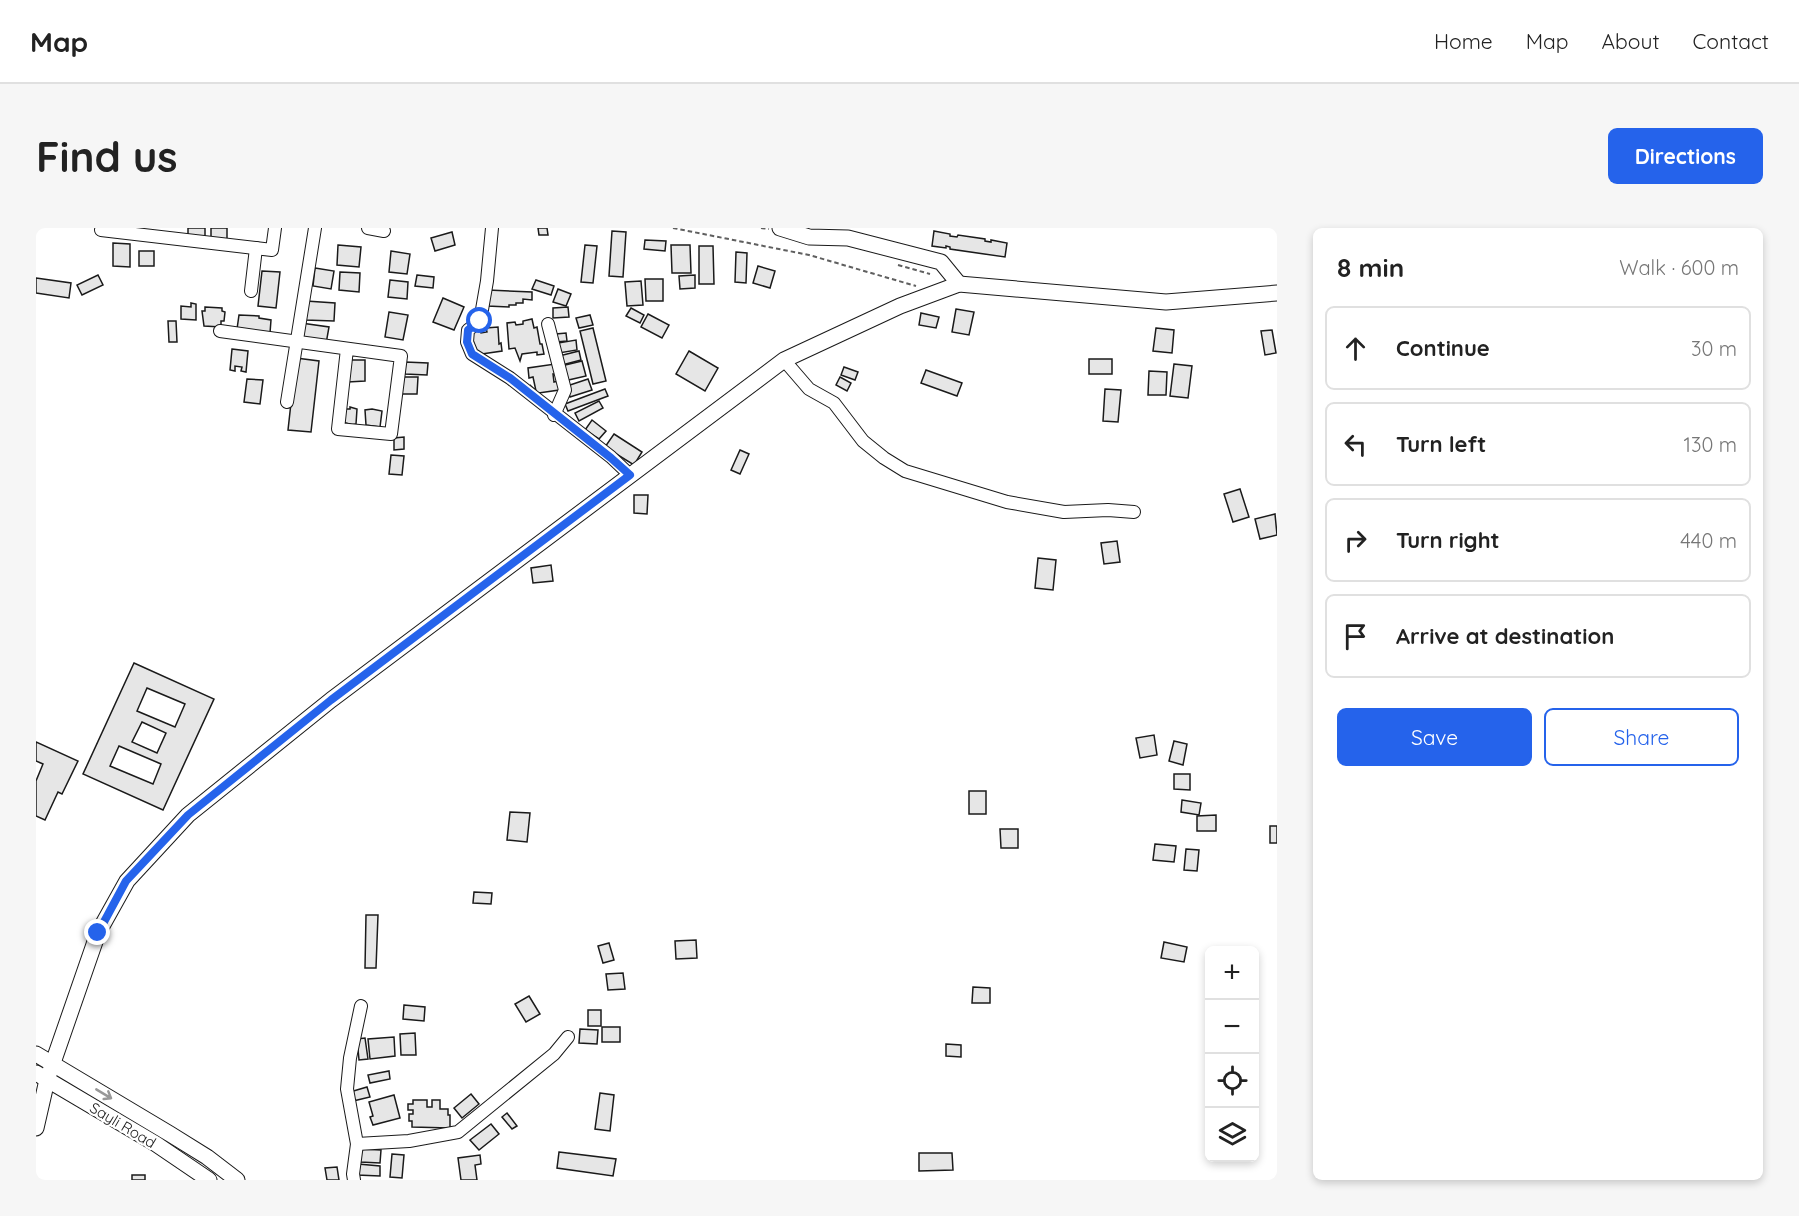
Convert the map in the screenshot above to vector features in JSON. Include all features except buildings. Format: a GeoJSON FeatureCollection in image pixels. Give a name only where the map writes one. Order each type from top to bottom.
{"type":"FeatureCollection","features":[{"type":"Feature","properties":{"kind":"main road"},"geometry":{"type":"LineString","coordinates":[[780,228],[809,237],[849,233],[941,262],[959,284]]}},
{"type":"Feature","properties":{"kind":"main road"},"geometry":{"type":"LineString","coordinates":[[36,1128],[42,1077],[54,1064],[98,933],[126,881],[188,815],[331,700],[784,360],[900,306],[959,284],[1166,303],[1277,293]]}},
{"type":"Feature","properties":{"kind":"main road"},"geometry":{"type":"LineString","coordinates":[[36,1054],[207,1157],[237,1180]]}},
{"type":"Feature","properties":{"kind":"main road","name":"Sayli Road"},"geometry":{"type":"LineString","coordinates":[[42,1077],[202,1178]]}},
{"type":"Feature","properties":{"kind":"street"},"geometry":{"type":"LineString","coordinates":[[101,230],[272,250],[275,228]]}},
{"type":"Feature","properties":{"kind":"street"},"geometry":{"type":"LineString","coordinates":[[287,402],[315,228]]}},
{"type":"Feature","properties":{"kind":"street"},"geometry":{"type":"LineString","coordinates":[[368,228],[384,231]]}},
{"type":"Feature","properties":{"kind":"street"},"geometry":{"type":"LineString","coordinates":[[492,228],[487,281],[480,321],[468,330],[467,342],[472,354],[510,378],[630,475]]}},
{"type":"Feature","properties":{"kind":"street"},"geometry":{"type":"LineString","coordinates":[[250,291],[256,248]]}},
{"type":"Feature","properties":{"kind":"street"},"geometry":{"type":"LineString","coordinates":[[548,324],[565,390],[554,414]]}},
{"type":"Feature","properties":{"kind":"street"},"geometry":{"type":"LineString","coordinates":[[220,332],[401,356],[391,435],[338,429],[347,349]]}},
{"type":"Feature","properties":{"kind":"street"},"geometry":{"type":"LineString","coordinates":[[784,360],[809,389],[834,403],[863,441],[905,471],[1006,502],[1064,512],[1108,510],[1134,512]]}},
{"type":"Feature","properties":{"kind":"street"},"geometry":{"type":"LineString","coordinates":[[354,1180],[357,1144],[347,1089],[350,1058],[361,1006]]}},
{"type":"Feature","properties":{"kind":"street"},"geometry":{"type":"LineString","coordinates":[[357,1144],[409,1141],[458,1132],[554,1054],[567,1037]]}},
{"type":"Feature","properties":{"kind":"path"},"geometry":{"type":"LineString","coordinates":[[673,228],[809,255],[922,288]]}},
{"type":"Feature","properties":{"kind":"route"},"geometry":{"type":"LineString","coordinates":[[98,933],[126,881],[188,815],[331,700],[630,475],[510,378],[472,354],[467,342],[468,330],[480,321]]}}]}
